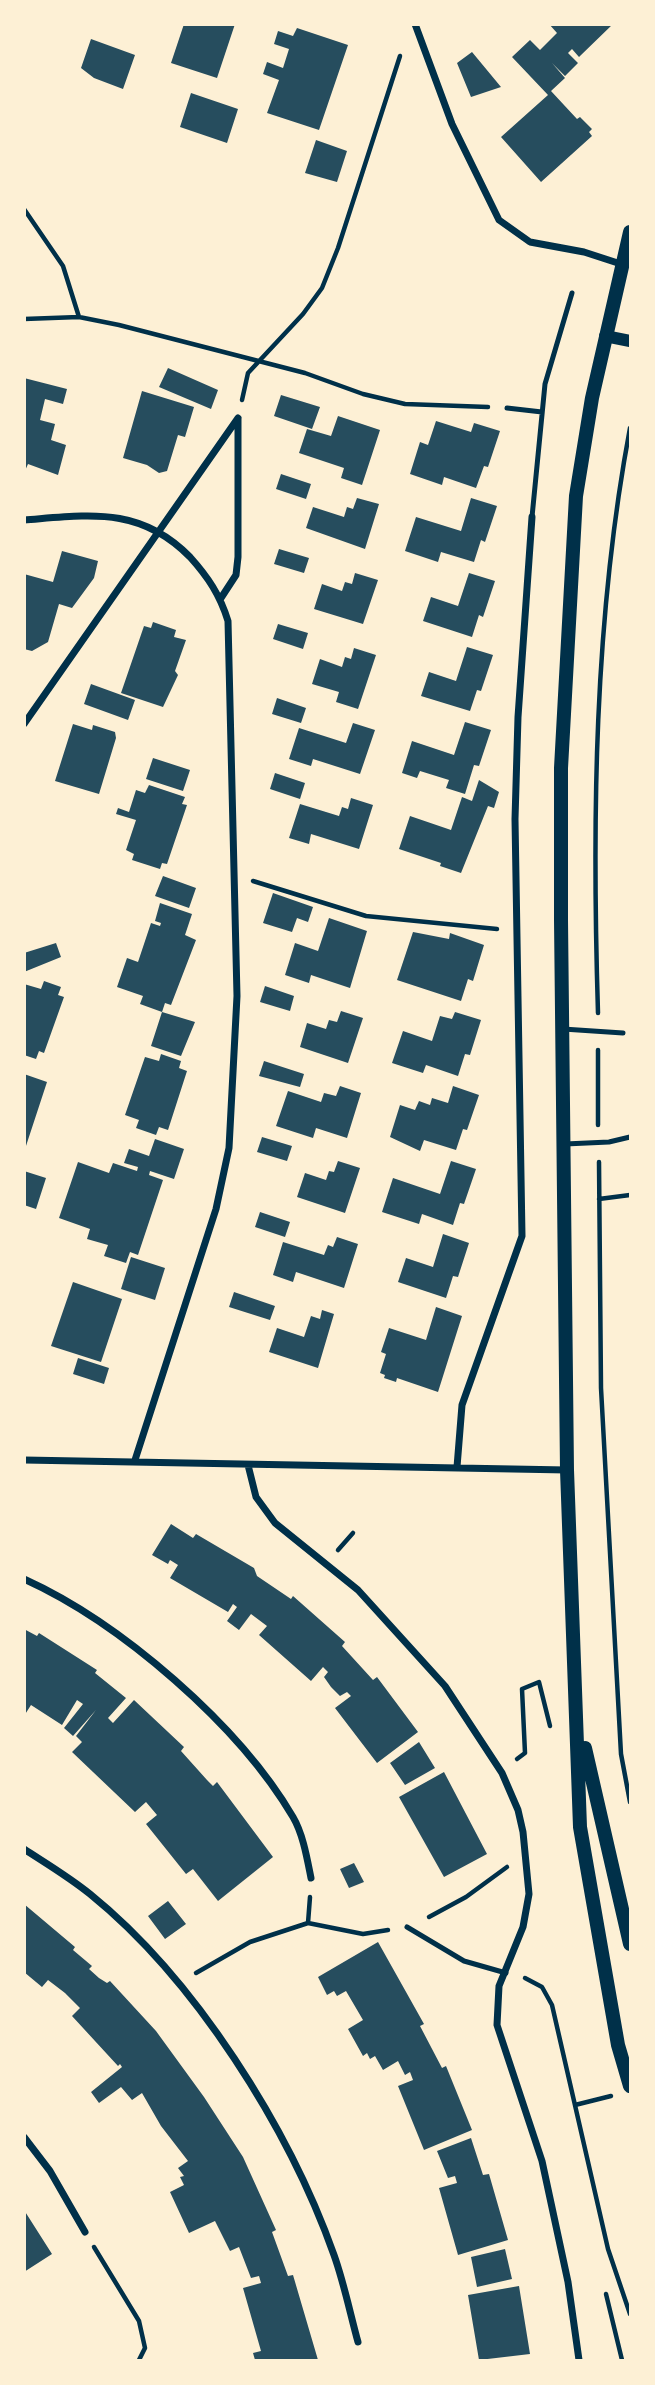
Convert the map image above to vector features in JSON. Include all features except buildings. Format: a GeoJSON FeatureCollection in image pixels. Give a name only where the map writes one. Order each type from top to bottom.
{"type":"FeatureCollection","features":[{"type":"Feature","properties":{"kind":"main road"},"geometry":{"type":"LineString","coordinates":[[626,2090],[580,1827],[579,1719],[566,1471],[561,768],[576,496],[605,336],[631,232]]}},
{"type":"Feature","properties":{"kind":"main road"},"geometry":{"type":"LineString","coordinates":[[579,1719],[631,1944]]}},
{"type":"Feature","properties":{"kind":"street"},"geometry":{"type":"LineString","coordinates":[[415,24],[452,124],[499,220],[530,242],[584,252],[624,265]]}},
{"type":"Feature","properties":{"kind":"street"},"geometry":{"type":"LineString","coordinates":[[605,336],[631,341]]}},
{"type":"Feature","properties":{"kind":"street"},"geometry":{"type":"LineString","coordinates":[[24,724],[238,418]]}},
{"type":"Feature","properties":{"kind":"street"},"geometry":{"type":"LineString","coordinates":[[221,598],[236,575],[238,557],[238,418]]}},
{"type":"Feature","properties":{"kind":"street"},"geometry":{"type":"LineString","coordinates":[[24,520],[87,515],[121,517],[160,531],[206,574],[221,598],[228,621],[231,649],[237,996],[229,1148],[216,1209],[135,1460]]}},
{"type":"Feature","properties":{"kind":"street"},"geometry":{"type":"LineString","coordinates":[[457,1467],[462,1405],[522,1236],[517,931],[518,717],[533,517]]}},
{"type":"Feature","properties":{"kind":"street"},"geometry":{"type":"LineString","coordinates":[[24,1460],[135,1460],[247,1465],[566,1471]]}},
{"type":"Feature","properties":{"kind":"street"},"geometry":{"type":"LineString","coordinates":[[247,1465],[256,1497],[275,1523],[358,1590],[445,1686],[502,1773],[518,1810],[526,1852],[529,1894],[523,1927],[499,1986],[497,2025],[528,2112],[545,2172],[568,2282],[579,2361]]}},
{"type":"Feature","properties":{"kind":"street"},"geometry":{"type":"LineString","coordinates":[[24,1579],[64,1597],[152,1662],[200,1706],[258,1768],[294,1818],[311,1878]]}},
{"type":"Feature","properties":{"kind":"street"},"geometry":{"type":"LineString","coordinates":[[24,1849],[91,1895],[180,1983],[254,2091],[291,2156],[334,2255],[358,2342]]}},
{"type":"Feature","properties":{"kind":"street"},"geometry":{"type":"LineString","coordinates":[[24,2137],[50,2171],[85,2232]]}},
{"type":"Feature","properties":{"kind":"lane"},"geometry":{"type":"LineString","coordinates":[[533,517],[545,384],[572,293]]}},
{"type":"Feature","properties":{"kind":"lane"},"geometry":{"type":"LineString","coordinates":[[507,408],[542,412]]}},
{"type":"Feature","properties":{"kind":"lane"},"geometry":{"type":"LineString","coordinates":[[562,1029],[623,1033]]}},
{"type":"Feature","properties":{"kind":"lane"},"geometry":{"type":"LineString","coordinates":[[565,1144],[631,1137]]}},
{"type":"Feature","properties":{"kind":"lane"},"geometry":{"type":"LineString","coordinates":[[407,1927],[464,1962],[506,1973]]}},
{"type":"Feature","properties":{"kind":"path"},"geometry":{"type":"LineString","coordinates":[[238,418],[248,373],[303,314],[322,288],[338,248],[400,56]]}},
{"type":"Feature","properties":{"kind":"path"},"geometry":{"type":"LineString","coordinates":[[24,209],[63,266],[79,317]]}},
{"type":"Feature","properties":{"kind":"path"},"geometry":{"type":"LineString","coordinates":[[24,319],[79,317],[258,360],[393,401],[441,407],[507,408]]}},
{"type":"Feature","properties":{"kind":"path"},"geometry":{"type":"LineString","coordinates":[[631,428],[620,482],[602,672],[594,903],[598,1032],[601,1388],[621,1754],[631,1802]]}},
{"type":"Feature","properties":{"kind":"path"},"geometry":{"type":"LineString","coordinates":[[235,876],[366,916],[517,931]]}},
{"type":"Feature","properties":{"kind":"path"},"geometry":{"type":"LineString","coordinates":[[599,1199],[631,1195]]}},
{"type":"Feature","properties":{"kind":"path"},"geometry":{"type":"LineString","coordinates":[[502,1773],[525,1753],[522,1689],[539,1682]]}},
{"type":"Feature","properties":{"kind":"path"},"geometry":{"type":"LineString","coordinates":[[180,1983],[250,1942],[308,1923],[363,1934],[407,1927],[466,1897],[526,1852]]}},
{"type":"Feature","properties":{"kind":"path"},"geometry":{"type":"LineString","coordinates":[[506,1973],[532,1980],[542,1987],[552,2004],[608,2249],[631,2314]]}},
{"type":"Feature","properties":{"kind":"path"},"geometry":{"type":"LineString","coordinates":[[575,2105],[626,2090]]}},
{"type":"Feature","properties":{"kind":"path"},"geometry":{"type":"LineString","coordinates":[[85,2232],[139,2320],[145,2348],[139,2361]]}},
{"type":"Feature","properties":{"kind":"path"},"geometry":{"type":"LineString","coordinates":[[606,2294],[622,2361]]}}]}
